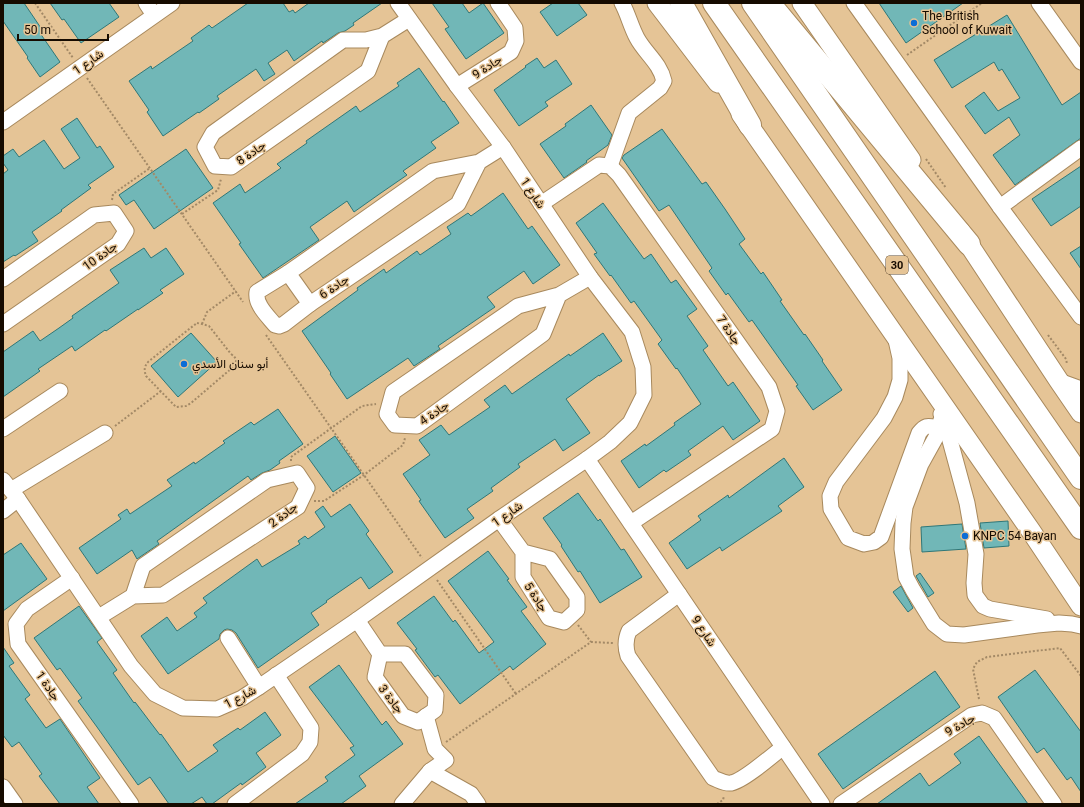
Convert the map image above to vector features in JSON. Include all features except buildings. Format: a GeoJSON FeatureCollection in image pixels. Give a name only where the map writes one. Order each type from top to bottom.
{"type":"FeatureCollection","features":[{"type":"Feature","properties":{"kind":"highway"},"geometry":{"type":"LineString","coordinates":[[681,3],[750,125]]}},
{"type":"Feature","properties":{"kind":"highway","name":"30"},"geometry":{"type":"LineString","coordinates":[[714,3],[1081,528]]}},
{"type":"Feature","properties":{"kind":"highway","name":"30"},"geometry":{"type":"LineString","coordinates":[[753,3],[1081,478]]}},
{"type":"Feature","properties":{"kind":"highway"},"geometry":{"type":"LineString","coordinates":[[769,3],[969,244]]}},
{"type":"Feature","properties":{"kind":"main road"},"geometry":{"type":"LineString","coordinates":[[657,3],[750,125],[897,339],[1031,530],[1081,606]]}},
{"type":"Feature","properties":{"kind":"main road"},"geometry":{"type":"LineString","coordinates":[[802,3],[969,244],[1081,413]]}},
{"type":"Feature","properties":{"kind":"street","name":"شارع 1"},"geometry":{"type":"LineString","coordinates":[[4,118],[80,68],[150,9],[172,3]]}},
{"type":"Feature","properties":{"kind":"street","name":"شارع 1"},"geometry":{"type":"LineString","coordinates":[[11,490],[131,666],[155,694],[183,708],[217,709],[242,698],[357,620],[498,519],[610,442],[630,423],[644,395],[643,367],[632,332],[590,277],[503,147],[398,3]]}},
{"type":"Feature","properties":{"kind":"street","name":"جادة 9"},"geometry":{"type":"LineString","coordinates":[[458,86],[511,52],[516,42],[515,28],[498,3]]}},
{"type":"Feature","properties":{"kind":"street"},"geometry":{"type":"LineString","coordinates":[[541,204],[599,165],[610,166],[629,113],[660,88],[664,81],[656,64],[637,39],[622,3]]}},
{"type":"Feature","properties":{"kind":"street"},"geometry":{"type":"LineString","coordinates":[[854,3],[1081,317]]}},
{"type":"Feature","properties":{"kind":"street"},"geometry":{"type":"LineString","coordinates":[[1039,3],[1081,62]]}},
{"type":"Feature","properties":{"kind":"street","name":"جادة 8"},"geometry":{"type":"LineString","coordinates":[[382,36],[368,71],[231,167],[215,166],[205,147],[213,132],[343,40],[366,40],[382,36],[410,19]]}},
{"type":"Feature","properties":{"kind":"street"},"geometry":{"type":"LineString","coordinates":[[310,304],[284,324],[279,326],[275,325],[258,303],[256,298],[257,292],[288,273],[433,171],[479,162],[503,147]]}},
{"type":"Feature","properties":{"kind":"street"},"geometry":{"type":"LineString","coordinates":[[1000,207],[1081,148]]}},
{"type":"Feature","properties":{"kind":"street","name":"جادة 6"},"geometry":{"type":"LineString","coordinates":[[288,273],[310,304],[458,204],[479,162]]}},
{"type":"Feature","properties":{"kind":"street","name":"جادة 7"},"geometry":{"type":"LineString","coordinates":[[610,166],[619,175],[769,387],[777,411],[772,429],[630,523]]}},
{"type":"Feature","properties":{"kind":"street"},"geometry":{"type":"LineString","coordinates":[[3,279],[94,215],[109,213]]}},
{"type":"Feature","properties":{"kind":"street","name":"جادة 10"},"geometry":{"type":"LineString","coordinates":[[3,324],[118,244],[126,231],[114,213],[109,213]]}},
{"type":"Feature","properties":{"kind":"street"},"geometry":{"type":"LineString","coordinates":[[390,403],[393,392],[518,306],[559,295],[590,277]]}},
{"type":"Feature","properties":{"kind":"street","name":"جادة 4"},"geometry":{"type":"LineString","coordinates":[[390,403],[387,414],[395,424],[417,426],[543,334],[559,295]]}},
{"type":"Feature","properties":{"kind":"street"},"geometry":{"type":"LineString","coordinates":[[897,339],[900,358],[900,380],[895,397],[884,418],[836,482],[830,496],[832,509],[848,538],[864,544],[874,542],[881,537],[919,433],[924,427],[940,422]]}},
{"type":"Feature","properties":{"kind":"street"},"geometry":{"type":"LineString","coordinates":[[897,339],[940,422],[948,432],[967,503],[976,554],[974,583],[975,595],[983,606],[990,609],[1076,625]]}},
{"type":"Feature","properties":{"kind":"street"},"geometry":{"type":"LineString","coordinates":[[1059,381],[1081,389]]}},
{"type":"Feature","properties":{"kind":"street"},"geometry":{"type":"LineString","coordinates":[[3,429],[60,391]]}},
{"type":"Feature","properties":{"kind":"street"},"geometry":{"type":"LineString","coordinates":[[940,422],[936,437],[921,464],[905,507],[902,549],[906,577],[912,590],[934,624],[947,634],[964,635],[1037,624],[1059,623],[1076,625]]}},
{"type":"Feature","properties":{"kind":"street"},"geometry":{"type":"LineString","coordinates":[[3,511],[11,490],[105,434]]}},
{"type":"Feature","properties":{"kind":"street","name":"شارع 9"},"geometry":{"type":"LineString","coordinates":[[586,459],[822,804]]}},
{"type":"Feature","properties":{"kind":"street","name":"جادة 2"},"geometry":{"type":"LineString","coordinates":[[99,617],[133,596],[163,595],[298,507],[307,488],[297,473],[291,475]]}},
{"type":"Feature","properties":{"kind":"street"},"geometry":{"type":"LineString","coordinates":[[133,596],[143,566],[267,480],[291,475]]}},
{"type":"Feature","properties":{"kind":"street"},"geometry":{"type":"LineString","coordinates":[[498,519],[523,552],[550,559],[577,597],[577,610],[571,616]]}},
{"type":"Feature","properties":{"kind":"street","name":"جادة 5"},"geometry":{"type":"LineString","coordinates":[[523,552],[523,577],[549,618],[564,622],[571,616]]}},
{"type":"Feature","properties":{"kind":"street","name":"جادة 1"},"geometry":{"type":"LineString","coordinates":[[72,578],[27,609],[16,624],[18,644],[131,804]]}},
{"type":"Feature","properties":{"kind":"street"},"geometry":{"type":"LineString","coordinates":[[679,594],[629,631],[626,638],[626,649],[628,656],[713,778],[731,783],[740,780],[783,747]]}},
{"type":"Feature","properties":{"kind":"street"},"geometry":{"type":"LineString","coordinates":[[357,620],[380,654],[405,654],[436,695],[435,710],[426,716],[436,749],[446,760],[430,771],[402,804]]}},
{"type":"Feature","properties":{"kind":"street"},"geometry":{"type":"LineString","coordinates":[[228,638],[259,687]]}},
{"type":"Feature","properties":{"kind":"street","name":"جادة 3"},"geometry":{"type":"LineString","coordinates":[[380,654],[375,677],[403,716],[418,722],[426,716]]}},
{"type":"Feature","properties":{"kind":"street"},"geometry":{"type":"LineString","coordinates":[[235,804],[302,754],[310,742],[311,728],[276,675]]}},
{"type":"Feature","properties":{"kind":"street","name":"جادة 9"},"geometry":{"type":"LineString","coordinates":[[841,804],[972,715],[982,713],[994,718],[1054,804]]}},
{"type":"Feature","properties":{"kind":"street"},"geometry":{"type":"LineString","coordinates":[[430,771],[471,794],[478,804]]}},
{"type":"Feature","properties":{"kind":"street"},"geometry":{"type":"LineString","coordinates":[[3,787],[15,804]]}},
{"type":"Feature","properties":{"kind":"path"},"geometry":{"type":"LineString","coordinates":[[35,3],[244,303]]}},
{"type":"Feature","properties":{"kind":"path"},"geometry":{"type":"LineString","coordinates":[[897,62],[982,3]]}},
{"type":"Feature","properties":{"kind":"path"},"geometry":{"type":"LineString","coordinates":[[182,214],[218,190],[224,166]]}},
{"type":"Feature","properties":{"kind":"path"},"geometry":{"type":"LineString","coordinates":[[109,213],[113,194],[150,168]]}},
{"type":"Feature","properties":{"kind":"path"},"geometry":{"type":"LineString","coordinates":[[202,324],[207,312],[236,291]]}},
{"type":"Feature","properties":{"kind":"path"},"geometry":{"type":"LineString","coordinates":[[197,323],[202,324],[209,326],[235,357],[235,364],[191,403],[186,406],[176,407],[146,376],[144,367],[148,362],[197,323]]}},
{"type":"Feature","properties":{"kind":"path"},"geometry":{"type":"LineString","coordinates":[[265,334],[516,694]]}},
{"type":"Feature","properties":{"kind":"path"},"geometry":{"type":"LineString","coordinates":[[105,434],[160,391]]}},
{"type":"Feature","properties":{"kind":"path"},"geometry":{"type":"LineString","coordinates":[[291,475],[292,457],[331,428],[362,406],[390,403]]}},
{"type":"Feature","properties":{"kind":"path"},"geometry":{"type":"LineString","coordinates":[[300,501],[324,501],[364,475],[403,445],[408,425]]}},
{"type":"Feature","properties":{"kind":"path"},"geometry":{"type":"LineString","coordinates":[[571,616],[591,642]]}},
{"type":"Feature","properties":{"kind":"path"},"geometry":{"type":"LineString","coordinates":[[436,749],[591,642],[626,644]]}},
{"type":"Feature","properties":{"kind":"path"},"geometry":{"type":"LineString","coordinates":[[982,713],[973,668],[977,662],[987,657],[1060,648],[1081,676]]}},
{"type":"Feature","properties":{"kind":"place","name":"The British School of Kuwait"},"geometry":{"type":"Point","coordinates":[914,23]}},
{"type":"Feature","properties":{"kind":"place","name":"أبو سنان الأسدي"},"geometry":{"type":"Point","coordinates":[184,364]}},
{"type":"Feature","properties":{"kind":"place","name":"KNPC 54 Bayan"},"geometry":{"type":"Point","coordinates":[965,536]}}]}
